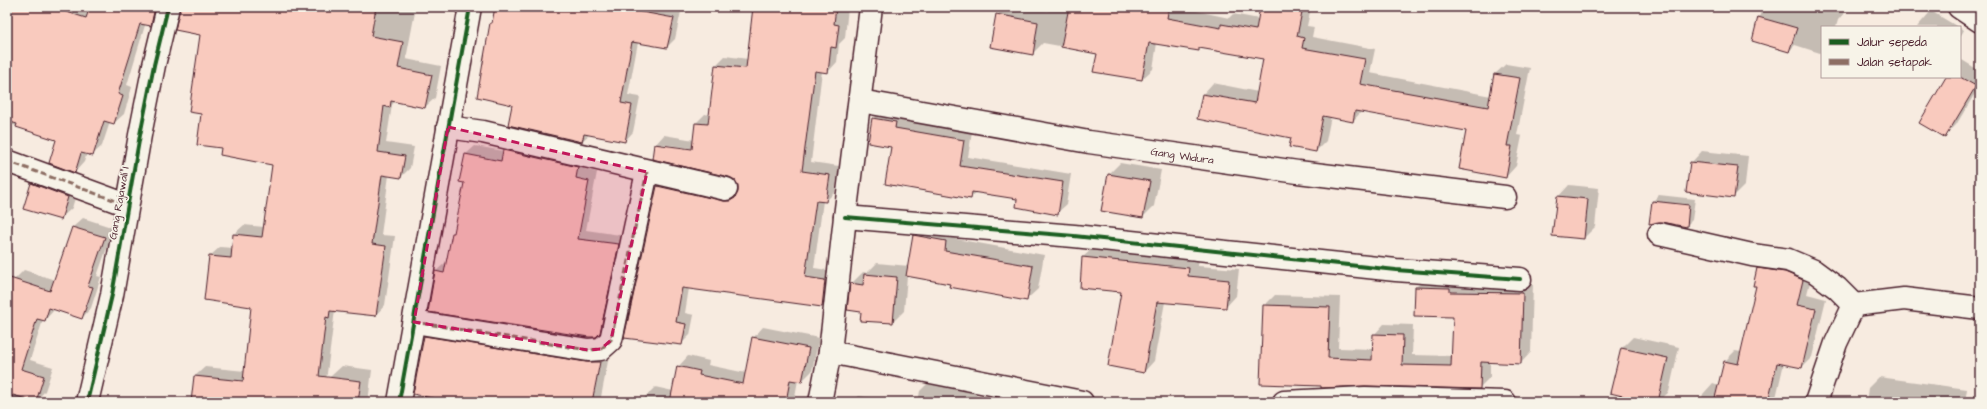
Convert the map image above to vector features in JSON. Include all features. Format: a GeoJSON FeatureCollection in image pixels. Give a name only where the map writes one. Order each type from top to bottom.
{"type":"FeatureCollection","features":[{"type":"Feature","properties":{"kind":"street","name":"Gang Rajawali I"},"geometry":{"type":"LineString","coordinates":[[87,402],[112,295],[127,205],[154,65],[168,7]]}},
{"type":"Feature","properties":{"kind":"street"},"geometry":{"type":"LineString","coordinates":[[400,402],[470,7]]}},
{"type":"Feature","properties":{"kind":"street"},"geometry":{"type":"LineString","coordinates":[[820,402],[830,352],[871,7]]}},
{"type":"Feature","properties":{"kind":"street"},"geometry":{"type":"LineString","coordinates":[[1959,7],[1980,21]]}},
{"type":"Feature","properties":{"kind":"street","name":"Gang Widura"},"geometry":{"type":"LineString","coordinates":[[860,101],[1097,143],[1298,172],[1505,197]]}},
{"type":"Feature","properties":{"kind":"street"},"geometry":{"type":"LineString","coordinates":[[448,127],[483,132],[648,172],[726,189]]}},
{"type":"Feature","properties":{"kind":"street"},"geometry":{"type":"LineString","coordinates":[[7,161],[127,205]]}},
{"type":"Feature","properties":{"kind":"street"},"geometry":{"type":"LineString","coordinates":[[414,322],[588,350],[601,349],[611,340],[648,172]]}},
{"type":"Feature","properties":{"kind":"street"},"geometry":{"type":"LineString","coordinates":[[845,217],[1074,236],[1396,270],[1520,279]]}},
{"type":"Feature","properties":{"kind":"street"},"geometry":{"type":"LineString","coordinates":[[1659,234],[1752,255],[1788,260],[1814,271],[1837,288],[1854,305]]}},
{"type":"Feature","properties":{"kind":"street"},"geometry":{"type":"LineString","coordinates":[[1854,305],[1904,299],[1980,308]]}},
{"type":"Feature","properties":{"kind":"street"},"geometry":{"type":"LineString","coordinates":[[1816,402],[1836,343],[1854,305]]}},
{"type":"Feature","properties":{"kind":"street"},"geometry":{"type":"LineString","coordinates":[[830,352],[1082,402]]}},
{"type":"Feature","properties":{"kind":"street"},"geometry":{"type":"LineString","coordinates":[[1284,402],[1365,398],[1505,402]]}},
{"type":"Feature","properties":{"kind":"highlighted area"},"geometry":{"type":"Polygon","coordinates":[[[448,127],[647,172],[611,340],[601,349],[588,350],[414,322],[448,127]]]}},
{"type":"Feature","properties":{"kind":"building"},"geometry":{"type":"Polygon","coordinates":[[[7,7],[51,7],[86,18],[90,7],[155,7],[151,26],[140,24],[118,94],[123,96],[114,124],[104,121],[93,156],[81,153],[75,173],[49,163],[56,140],[16,127],[17,124],[7,121],[7,7]]]}},
{"type":"Feature","properties":{"kind":"building"},"geometry":{"type":"Polygon","coordinates":[[[180,7],[376,7],[371,36],[403,42],[398,68],[432,75],[425,108],[391,101],[390,108],[384,106],[378,152],[405,156],[401,178],[382,175],[372,244],[386,246],[376,316],[330,311],[329,318],[326,317],[319,376],[361,381],[358,402],[191,402],[194,376],[243,381],[251,307],[204,300],[209,256],[231,258],[233,234],[262,237],[272,165],[220,155],[221,148],[197,145],[201,114],[189,112],[200,35],[175,30],[180,7]]]}},
{"type":"Feature","properties":{"kind":"building"},"geometry":{"type":"Polygon","coordinates":[[[495,7],[615,7],[674,18],[667,48],[632,42],[621,103],[632,105],[625,142],[584,134],[582,142],[508,125],[512,105],[477,97],[490,23],[492,23],[495,7]]]}},
{"type":"Feature","properties":{"kind":"building"},"geometry":{"type":"Polygon","coordinates":[[[753,7],[836,7],[834,24],[839,25],[836,48],[831,47],[828,73],[815,71],[802,171],[830,175],[826,202],[816,201],[805,277],[825,280],[822,307],[682,288],[676,322],[686,324],[682,345],[624,338],[657,186],[724,201],[730,201],[735,198],[738,192],[738,185],[735,180],[729,177],[652,159],[654,144],[692,149],[695,123],[708,124],[715,65],[746,68],[753,7]]]}},
{"type":"Feature","properties":{"kind":"building"},"geometry":{"type":"Polygon","coordinates":[[[1069,7],[1169,7],[1167,18],[1221,28],[1221,24],[1256,30],[1260,7],[1303,7],[1297,36],[1304,38],[1302,48],[1365,59],[1360,84],[1488,107],[1494,74],[1520,78],[1507,146],[1512,146],[1506,178],[1459,169],[1466,131],[1355,111],[1353,122],[1323,116],[1316,152],[1289,147],[1291,138],[1197,119],[1202,94],[1255,103],[1263,59],[1199,48],[1199,51],[1149,43],[1142,80],[1093,72],[1097,54],[1061,47],[1069,7]]]}},
{"type":"Feature","properties":{"kind":"building"},"geometry":{"type":"Polygon","coordinates":[[[996,14],[1038,22],[1033,55],[990,47],[996,14]]]}},
{"type":"Feature","properties":{"kind":"building"},"geometry":{"type":"Polygon","coordinates":[[[1758,17],[1797,28],[1789,52],[1752,41],[1758,17]]]}},
{"type":"Feature","properties":{"kind":"building"},"geometry":{"type":"Polygon","coordinates":[[[1945,78],[1961,78],[1976,86],[1945,138],[1919,123],[1945,78]]]}},
{"type":"Feature","properties":{"kind":"building"},"geometry":{"type":"Polygon","coordinates":[[[872,118],[896,122],[895,128],[964,140],[960,166],[1063,182],[1058,215],[1016,207],[1017,199],[972,192],[971,199],[885,184],[891,147],[868,143],[872,118]]]}},
{"type":"Feature","properties":{"kind":"building"},"geometry":{"type":"Polygon","coordinates":[[[503,150],[578,167],[576,178],[589,181],[578,239],[619,244],[600,333],[596,337],[428,312],[435,271],[444,273],[452,233],[454,233],[464,183],[459,182],[465,154],[501,161],[503,150]]]}},
{"type":"Feature","properties":{"kind":"building"},"geometry":{"type":"Polygon","coordinates":[[[1690,162],[1738,167],[1734,198],[1686,192],[1690,162]]]}},
{"type":"Feature","properties":{"kind":"building"},"geometry":{"type":"Polygon","coordinates":[[[1108,174],[1150,181],[1143,218],[1101,211],[1108,174]]]}},
{"type":"Feature","properties":{"kind":"building"},"geometry":{"type":"Polygon","coordinates":[[[31,183],[68,197],[61,220],[23,209],[31,183]]]}},
{"type":"Feature","properties":{"kind":"building"},"geometry":{"type":"Polygon","coordinates":[[[1557,196],[1588,199],[1584,239],[1552,236],[1557,196]]]}},
{"type":"Feature","properties":{"kind":"building"},"geometry":{"type":"Polygon","coordinates":[[[1652,201],[1689,205],[1687,227],[1661,222],[1649,224],[1652,201]]]}},
{"type":"Feature","properties":{"kind":"building"},"geometry":{"type":"Polygon","coordinates":[[[72,227],[105,237],[88,286],[93,287],[82,319],[49,308],[45,321],[37,319],[21,369],[44,376],[36,402],[13,395],[12,397],[7,396],[7,277],[50,291],[72,227]]]}},
{"type":"Feature","properties":{"kind":"building"},"geometry":{"type":"Polygon","coordinates":[[[913,235],[946,241],[945,251],[1033,266],[1027,301],[949,287],[950,284],[906,276],[913,235]]]}},
{"type":"Feature","properties":{"kind":"building"},"geometry":{"type":"Polygon","coordinates":[[[1082,257],[1189,268],[1188,276],[1229,280],[1226,308],[1157,302],[1144,373],[1108,366],[1121,292],[1080,288],[1082,257]]]}},
{"type":"Feature","properties":{"kind":"building"},"geometry":{"type":"Polygon","coordinates":[[[1757,268],[1785,272],[1803,280],[1797,305],[1816,309],[1802,368],[1777,363],[1768,402],[1714,402],[1724,361],[1738,364],[1756,286],[1753,286],[1757,268]]]}},
{"type":"Feature","properties":{"kind":"building"},"geometry":{"type":"Polygon","coordinates":[[[864,274],[897,277],[893,323],[860,321],[861,312],[847,310],[850,283],[863,285],[864,274]]]}},
{"type":"Feature","properties":{"kind":"building"},"geometry":{"type":"Polygon","coordinates":[[[1415,287],[1450,288],[1450,292],[1523,293],[1521,364],[1481,362],[1480,389],[1365,386],[1321,388],[1321,386],[1260,384],[1263,305],[1330,307],[1328,358],[1372,360],[1373,334],[1403,335],[1402,365],[1451,366],[1453,317],[1414,316],[1415,287]]]}},
{"type":"Feature","properties":{"kind":"building"},"geometry":{"type":"Polygon","coordinates":[[[424,336],[586,362],[600,362],[592,402],[451,402],[413,394],[424,336]]]}},
{"type":"Feature","properties":{"kind":"building"},"geometry":{"type":"Polygon","coordinates":[[[752,337],[809,348],[802,382],[790,380],[786,402],[670,402],[677,366],[700,371],[699,375],[743,384],[752,337]]]}},
{"type":"Feature","properties":{"kind":"building"},"geometry":{"type":"Polygon","coordinates":[[[1621,348],[1668,358],[1658,402],[1648,402],[1610,393],[1621,348]]]}},
{"type":"Feature","properties":{"kind":"marked path"},"geometry":{"type":"LineString","coordinates":[[7,161],[127,205]]}},
{"type":"Feature","properties":{"kind":"marked path"},"geometry":{"type":"LineString","coordinates":[[414,322],[588,350],[601,349],[611,340],[647,172]]}},
{"type":"Feature","properties":{"kind":"cycle path"},"geometry":{"type":"LineString","coordinates":[[87,402],[112,295],[140,135],[154,65],[168,7]]}},
{"type":"Feature","properties":{"kind":"cycle path"},"geometry":{"type":"LineString","coordinates":[[399,402],[470,7]]}},
{"type":"Feature","properties":{"kind":"cycle path"},"geometry":{"type":"LineString","coordinates":[[845,217],[1074,236],[1396,270],[1520,279]]}}]}
